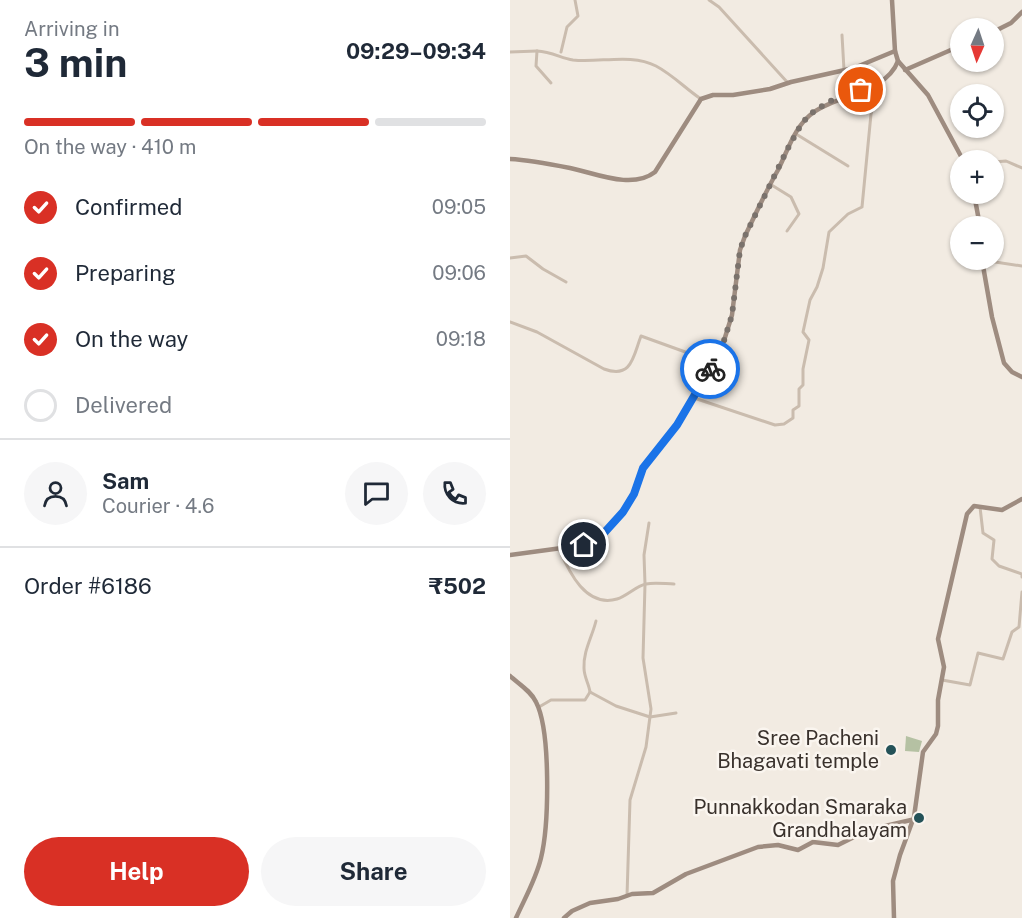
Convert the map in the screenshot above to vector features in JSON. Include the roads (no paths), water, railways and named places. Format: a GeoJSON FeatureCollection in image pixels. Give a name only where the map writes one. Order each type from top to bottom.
{"type":"FeatureCollection","features":[{"type":"Feature","properties":{"kind":"main road"},"geometry":{"type":"LineString","coordinates":[[892,0],[895,51],[898,61],[928,94],[958,150]]}},
{"type":"Feature","properties":{"kind":"main road"},"geometry":{"type":"LineString","coordinates":[[1004,26],[1022,12]]}},
{"type":"Feature","properties":{"kind":"main road"},"geometry":{"type":"LineString","coordinates":[[905,70],[950,50]]}},
{"type":"Feature","properties":{"kind":"main road"},"geometry":{"type":"LineString","coordinates":[[510,159],[572,168],[610,179],[647,179],[655,172],[701,99],[713,95],[734,95],[770,89],[854,68],[895,51]]}},
{"type":"Feature","properties":{"kind":"main road"},"geometry":{"type":"LineString","coordinates":[[510,555],[584,545],[593,542],[613,525],[634,494],[643,468],[677,425],[722,347],[732,315],[740,250],[795,134],[812,113],[828,102],[874,85],[893,69],[898,61]]}},
{"type":"Feature","properties":{"kind":"main road"},"geometry":{"type":"LineString","coordinates":[[984,270],[992,317],[1004,363],[1012,372],[1022,377]]}},
{"type":"Feature","properties":{"kind":"main road"},"geometry":{"type":"LineString","coordinates":[[894,918],[893,881],[916,805],[923,752],[936,734],[938,726],[938,700],[944,658],[938,639],[967,514],[970,508],[980,506],[1002,510],[1022,499]]}},
{"type":"Feature","properties":{"kind":"main road"},"geometry":{"type":"LineString","coordinates":[[510,676],[536,699],[544,731],[547,827],[536,877],[516,918]]}},
{"type":"Feature","properties":{"kind":"main road"},"geometry":{"type":"LineString","coordinates":[[565,918],[572,911],[590,903],[618,899],[632,894],[652,893],[686,874],[758,847],[778,845],[798,850],[808,843],[838,845],[868,830],[911,820]]}},
{"type":"Feature","properties":{"kind":"street"},"geometry":{"type":"LineString","coordinates":[[561,52],[567,27],[578,16],[576,0]]}},
{"type":"Feature","properties":{"kind":"street"},"geometry":{"type":"LineString","coordinates":[[709,0],[719,7],[788,83]]}},
{"type":"Feature","properties":{"kind":"street"},"geometry":{"type":"LineString","coordinates":[[842,35],[844,70]]}},
{"type":"Feature","properties":{"kind":"street"},"geometry":{"type":"LineString","coordinates":[[537,51],[536,66],[551,83]]}},
{"type":"Feature","properties":{"kind":"street"},"geometry":{"type":"LineString","coordinates":[[510,52],[552,52],[570,59],[601,61],[629,59],[654,65],[701,99]]}},
{"type":"Feature","properties":{"kind":"street"},"geometry":{"type":"LineString","coordinates":[[694,398],[775,425],[784,424],[793,418],[793,410],[799,406],[799,389],[802,385],[809,340],[803,332],[810,300],[818,287],[823,268],[827,238],[829,232],[848,214],[862,207],[871,114],[875,102],[874,85]]}},
{"type":"Feature","properties":{"kind":"street"},"geometry":{"type":"LineString","coordinates":[[795,134],[848,166]]}},
{"type":"Feature","properties":{"kind":"street"},"geometry":{"type":"LineString","coordinates":[[1004,161],[1022,168]]}},
{"type":"Feature","properties":{"kind":"street"},"geometry":{"type":"LineString","coordinates":[[770,184],[791,197],[799,214],[787,231]]}},
{"type":"Feature","properties":{"kind":"street"},"geometry":{"type":"LineString","coordinates":[[510,258],[526,256],[566,282]]}},
{"type":"Feature","properties":{"kind":"street"},"geometry":{"type":"LineString","coordinates":[[1004,263],[1022,266]]}},
{"type":"Feature","properties":{"kind":"street"},"geometry":{"type":"LineString","coordinates":[[510,322],[537,332],[615,373],[625,370],[630,365],[641,336],[713,362]]}},
{"type":"Feature","properties":{"kind":"street"},"geometry":{"type":"LineString","coordinates":[[980,506],[983,533],[994,540],[992,559],[999,566],[1022,574],[1022,577]]}},
{"type":"Feature","properties":{"kind":"street"},"geometry":{"type":"LineString","coordinates":[[627,896],[630,800],[646,747],[651,709],[643,658],[644,555],[649,523]]}},
{"type":"Feature","properties":{"kind":"street"},"geometry":{"type":"LineString","coordinates":[[558,548],[568,570],[584,591],[598,599],[616,599],[645,584],[674,584]]}},
{"type":"Feature","properties":{"kind":"street"},"geometry":{"type":"LineString","coordinates":[[942,680],[970,685],[978,653],[1003,659],[1012,632],[1019,627],[1022,592]]}},
{"type":"Feature","properties":{"kind":"street"},"geometry":{"type":"LineString","coordinates":[[538,707],[551,700],[585,700],[590,692],[584,673],[584,661],[596,621]]}},
{"type":"Feature","properties":{"kind":"street"},"geometry":{"type":"LineString","coordinates":[[590,692],[615,706],[650,717],[676,713]]}},
{"type":"Feature","properties":{"kind":"place","name":"Sree Pacheni Bhagavati temple"},"geometry":{"type":"Point","coordinates":[891,750]}},
{"type":"Feature","properties":{"kind":"place","name":"Punnakkodan Smaraka Grandhalayam"},"geometry":{"type":"Point","coordinates":[919,818]}}]}
